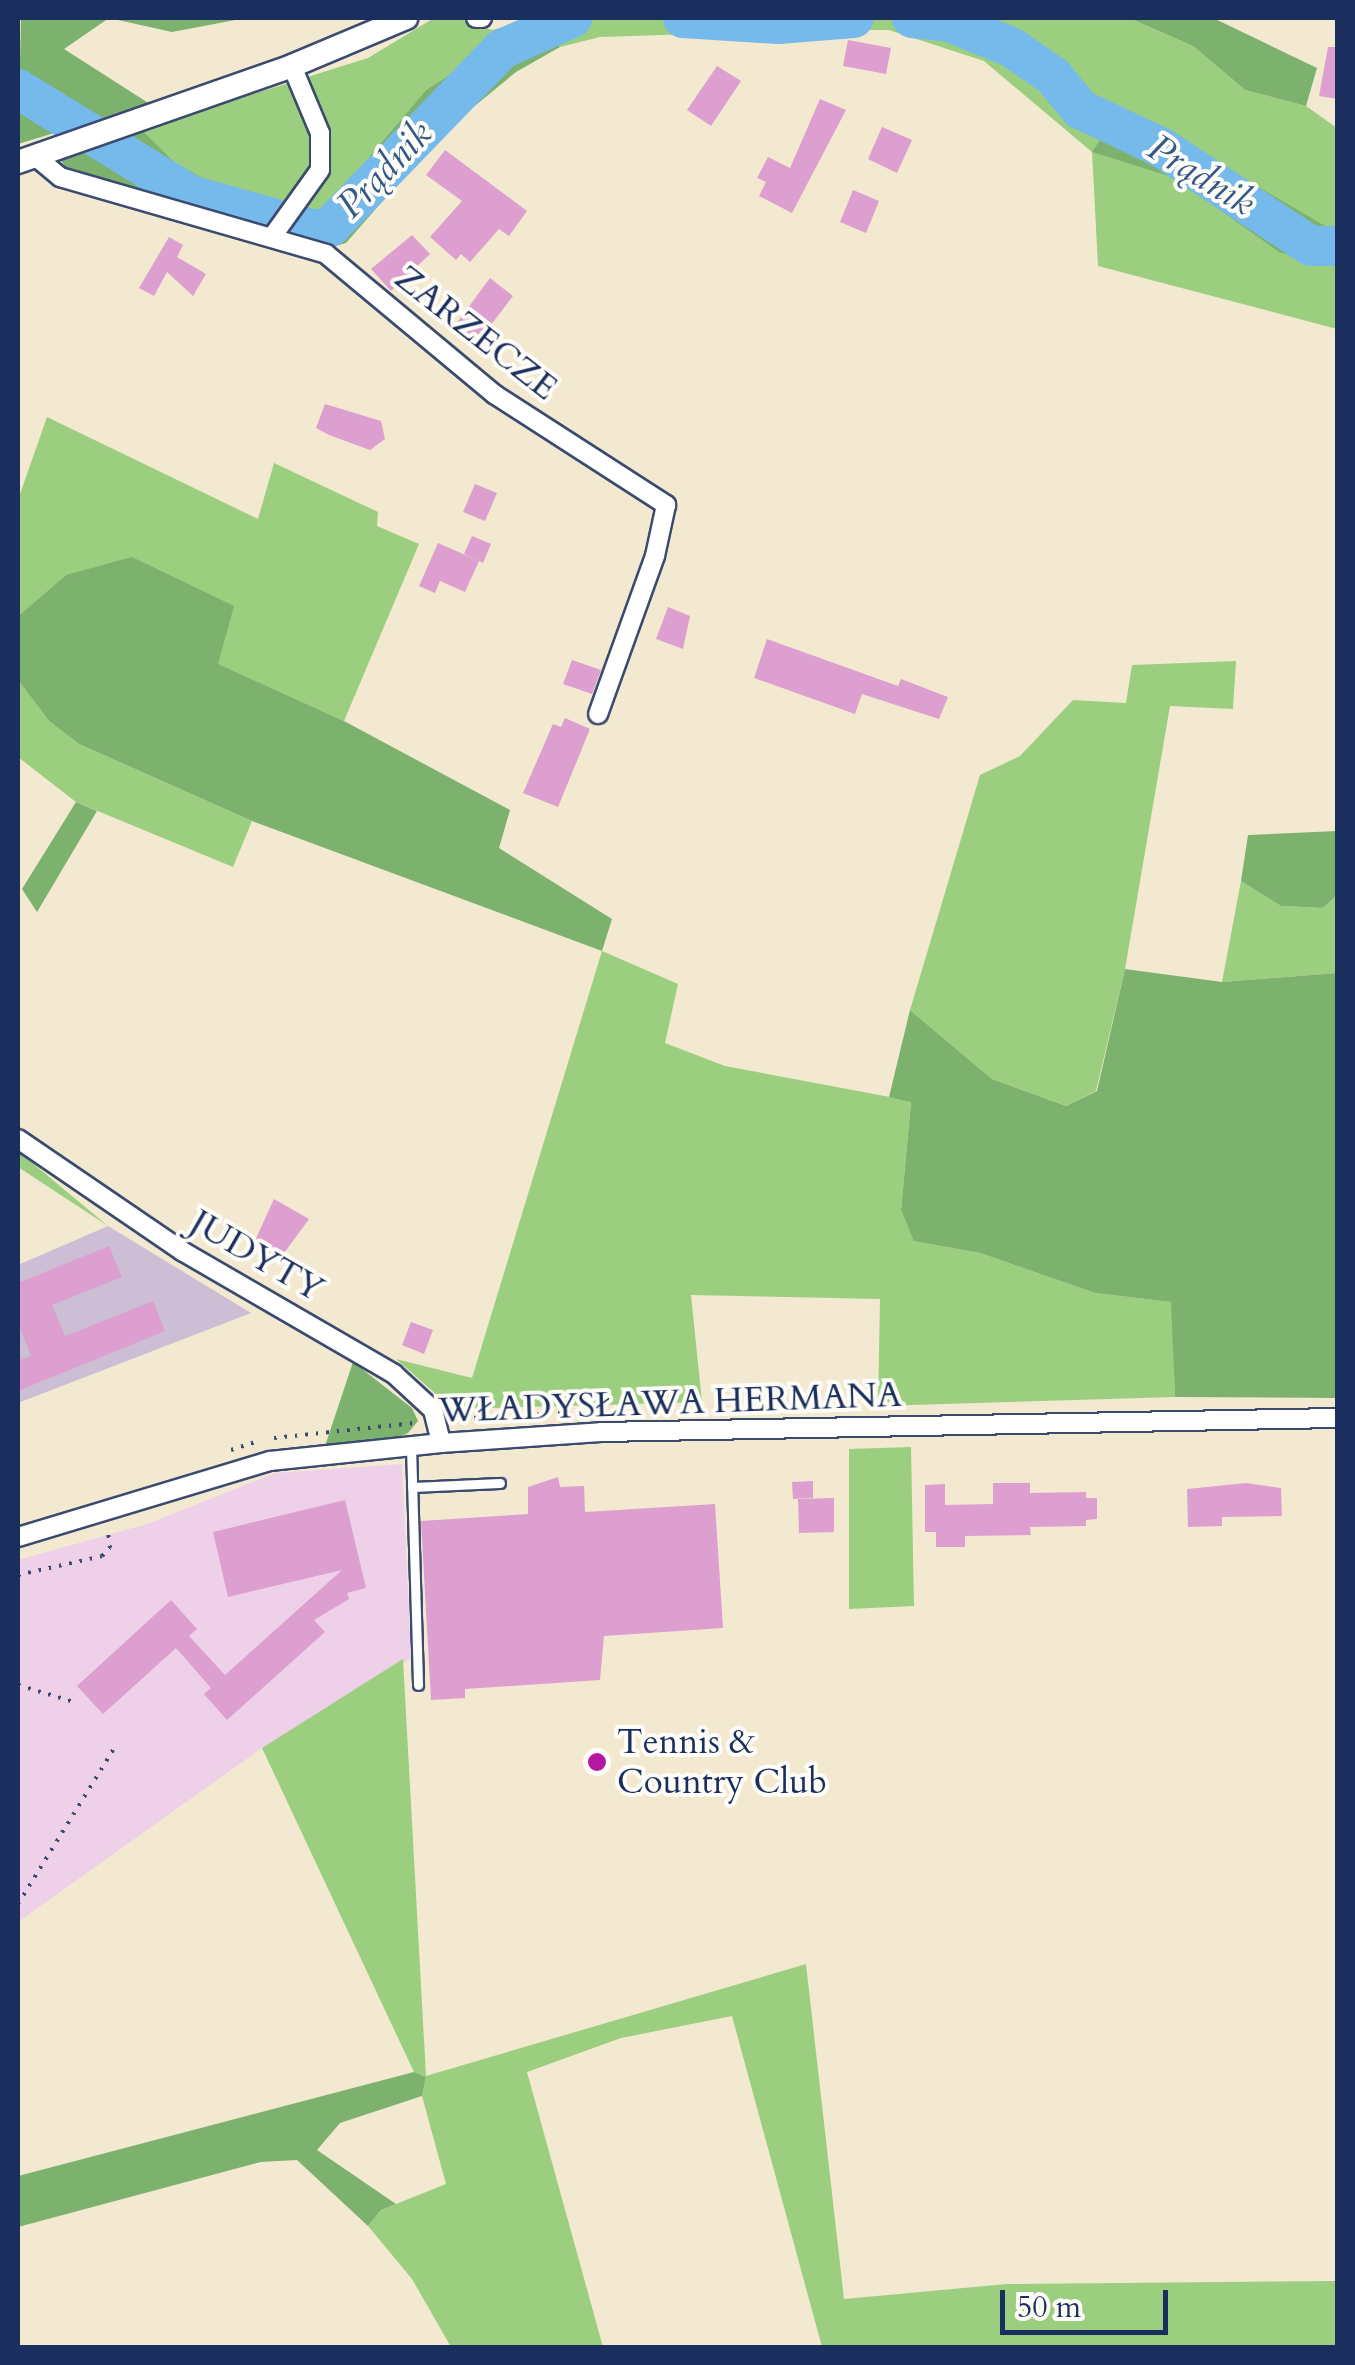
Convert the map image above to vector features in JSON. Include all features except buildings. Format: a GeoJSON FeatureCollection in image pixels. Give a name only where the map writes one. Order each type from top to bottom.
{"type":"FeatureCollection","features":[{"type":"Feature","properties":{"kind":"street"},"geometry":{"type":"LineString","coordinates":[[36,156],[292,66],[406,18]]}},
{"type":"Feature","properties":{"kind":"street"},"geometry":{"type":"LineString","coordinates":[[273,236],[320,170],[320,134],[292,66]]}},
{"type":"Feature","properties":{"kind":"street","name":"ZARZECZE"},"geometry":{"type":"LineString","coordinates":[[36,156],[60,177],[326,254],[494,394],[666,505],[655,556],[598,714]]}},
{"type":"Feature","properties":{"kind":"street","name":"JUDYTY"},"geometry":{"type":"LineString","coordinates":[[18,1140],[182,1251],[394,1374],[433,1410],[441,1443]]}},
{"type":"Feature","properties":{"kind":"street","name":"WŁADYSŁAWA HERMANA"},"geometry":{"type":"LineString","coordinates":[[18,1537],[270,1462],[441,1443],[600,1432],[1338,1418]]}},
{"type":"Feature","properties":{"kind":"lane"},"geometry":{"type":"LineString","coordinates":[[411,1447],[418,1685]]}},
{"type":"Feature","properties":{"kind":"lane"},"geometry":{"type":"LineString","coordinates":[[412,1487],[500,1484]]}},
{"type":"Feature","properties":{"kind":"path"},"geometry":{"type":"LineString","coordinates":[[18,1574],[102,1556],[110,1543],[105,1521]]}},
{"type":"Feature","properties":{"kind":"path"},"geometry":{"type":"LineString","coordinates":[[18,1685],[74,1702]]}},
{"type":"Feature","properties":{"kind":"path"},"geometry":{"type":"LineString","coordinates":[[18,1904],[115,1747]]}},
{"type":"Feature","properties":{"kind":"shaded area"},"geometry":{"type":"Polygon","coordinates":[[[108,1226],[251,1313],[18,1403],[18,1265],[108,1226]]]}},
{"type":"Feature","properties":{"kind":"shaded area"},"geometry":{"type":"Polygon","coordinates":[[[402,1464],[411,1658],[262,1748],[18,1922],[18,1560],[147,1524],[275,1473],[402,1464]]]}},
{"type":"Feature","properties":{"kind":"green space"},"geometry":{"type":"Polygon","coordinates":[[[21,18],[109,18],[64,49],[150,104],[18,144],[21,18]]]}},
{"type":"Feature","properties":{"kind":"green space"},"geometry":{"type":"Polygon","coordinates":[[[109,18],[246,18],[172,32],[109,18]]]}},
{"type":"Feature","properties":{"kind":"green space"},"geometry":{"type":"Polygon","coordinates":[[[434,18],[458,18],[492,30],[537,18],[426,90],[322,212],[226,191],[173,162],[141,129],[368,58],[434,18]]]}},
{"type":"Feature","properties":{"kind":"green space"},"geometry":{"type":"Polygon","coordinates":[[[537,18],[543,18],[560,47],[516,72],[443,132],[346,243],[329,248],[68,171],[61,160],[141,129],[174,162],[226,191],[322,212],[426,90],[537,18]]]}},
{"type":"Feature","properties":{"kind":"green space"},"geometry":{"type":"Polygon","coordinates":[[[543,18],[785,18],[786,31],[600,37],[560,47],[543,18]]]}},
{"type":"Feature","properties":{"kind":"green space"},"geometry":{"type":"Polygon","coordinates":[[[808,18],[1129,18],[1193,46],[1245,90],[1306,106],[1337,128],[1337,233],[1116,118],[1093,152],[1174,178],[1280,253],[1337,263],[1337,329],[1098,266],[1092,152],[984,61],[889,30],[808,30],[808,18]]]}},
{"type":"Feature","properties":{"kind":"green space"},"geometry":{"type":"Polygon","coordinates":[[[1129,18],[1213,18],[1317,68],[1306,106],[1245,90],[1193,46],[1129,18]]]}},
{"type":"Feature","properties":{"kind":"green space"},"geometry":{"type":"Polygon","coordinates":[[[1115,118],[1224,167],[1337,233],[1337,263],[1280,253],[1174,178],[1092,152],[1115,118]]]}},
{"type":"Feature","properties":{"kind":"green space"},"geometry":{"type":"Polygon","coordinates":[[[47,417],[258,519],[274,463],[378,512],[377,526],[419,544],[344,721],[217,664],[66,575],[18,616],[18,500],[47,417]]]}},
{"type":"Feature","properties":{"kind":"green space"},"geometry":{"type":"Polygon","coordinates":[[[132,557],[234,606],[218,664],[344,721],[510,810],[499,848],[612,919],[602,951],[252,821],[79,744],[49,721],[18,680],[18,616],[66,575],[132,557]]]}},
{"type":"Feature","properties":{"kind":"green space"},"geometry":{"type":"Polygon","coordinates":[[[1236,661],[1233,709],[1170,706],[1125,969],[1096,1091],[1066,1106],[992,1079],[910,1010],[980,775],[1020,756],[1073,700],[1126,703],[1132,665],[1236,661]]]}},
{"type":"Feature","properties":{"kind":"green space"},"geometry":{"type":"Polygon","coordinates":[[[18,680],[49,721],[79,744],[252,821],[233,867],[76,802],[18,757],[18,680]]]}},
{"type":"Feature","properties":{"kind":"green space"},"geometry":{"type":"Polygon","coordinates":[[[76,802],[97,811],[37,912],[22,889],[76,802]]]}},
{"type":"Feature","properties":{"kind":"green space"},"geometry":{"type":"Polygon","coordinates":[[[1337,831],[1337,895],[1323,908],[1281,906],[1241,881],[1248,835],[1337,831]]]}},
{"type":"Feature","properties":{"kind":"green space"},"geometry":{"type":"Polygon","coordinates":[[[1241,881],[1281,906],[1323,908],[1337,895],[1337,973],[1222,982],[1241,881]]]}},
{"type":"Feature","properties":{"kind":"green space"},"geometry":{"type":"Polygon","coordinates":[[[602,951],[678,984],[665,1043],[725,1066],[911,1101],[901,1210],[915,1241],[980,1253],[1095,1293],[1172,1302],[1175,1397],[878,1406],[880,1299],[691,1295],[702,1402],[453,1409],[396,1359],[472,1378],[602,951]]]}},
{"type":"Feature","properties":{"kind":"green space"},"geometry":{"type":"Polygon","coordinates":[[[1125,969],[1222,982],[1337,973],[1337,1398],[1175,1397],[1171,1302],[1095,1293],[980,1253],[914,1241],[901,1210],[911,1102],[889,1097],[910,1010],[992,1079],[1066,1106],[1097,1091],[1125,969]]]}},
{"type":"Feature","properties":{"kind":"green space"},"geometry":{"type":"Polygon","coordinates":[[[18,1151],[108,1226],[18,1167],[18,1151]]]}},
{"type":"Feature","properties":{"kind":"green space"},"geometry":{"type":"Polygon","coordinates":[[[353,1362],[412,1408],[418,1421],[408,1433],[387,1442],[325,1446],[353,1362]]]}},
{"type":"Feature","properties":{"kind":"green space"},"geometry":{"type":"Polygon","coordinates":[[[911,1447],[914,1606],[849,1609],[849,1449],[911,1447]]]}},
{"type":"Feature","properties":{"kind":"green space"},"geometry":{"type":"Polygon","coordinates":[[[403,1659],[426,2076],[806,1964],[844,2299],[1007,2284],[1337,2281],[1337,2347],[822,2347],[732,2016],[621,2038],[527,2072],[603,2347],[451,2347],[412,2279],[368,2226],[381,2210],[446,2184],[422,2096],[426,2077],[414,2072],[262,1748],[403,1659]]]}},
{"type":"Feature","properties":{"kind":"green space"},"geometry":{"type":"Polygon","coordinates":[[[414,2072],[426,2077],[422,2096],[340,2123],[317,2150],[396,2204],[381,2210],[368,2226],[297,2160],[261,2162],[18,2227],[18,2176],[414,2072]]]}},
{"type":"Feature","properties":{"kind":"waterway","name":"Prądnik"},"geometry":{"type":"LineString","coordinates":[[18,89],[190,195],[315,230],[330,227],[502,49],[572,18]]}},
{"type":"Feature","properties":{"kind":"waterway","name":"Prądnik"},"geometry":{"type":"LineString","coordinates":[[683,18],[778,24],[854,18]]}},
{"type":"Feature","properties":{"kind":"waterway","name":"Prądnik"},"geometry":{"type":"LineString","coordinates":[[912,18],[949,22],[1011,47],[1053,76],[1080,109],[1162,148],[1311,246],[1338,246]]}},
{"type":"Feature","properties":{"kind":"place","name":"Tennis & Country Club"},"geometry":{"type":"Point","coordinates":[597,1762]}}]}
